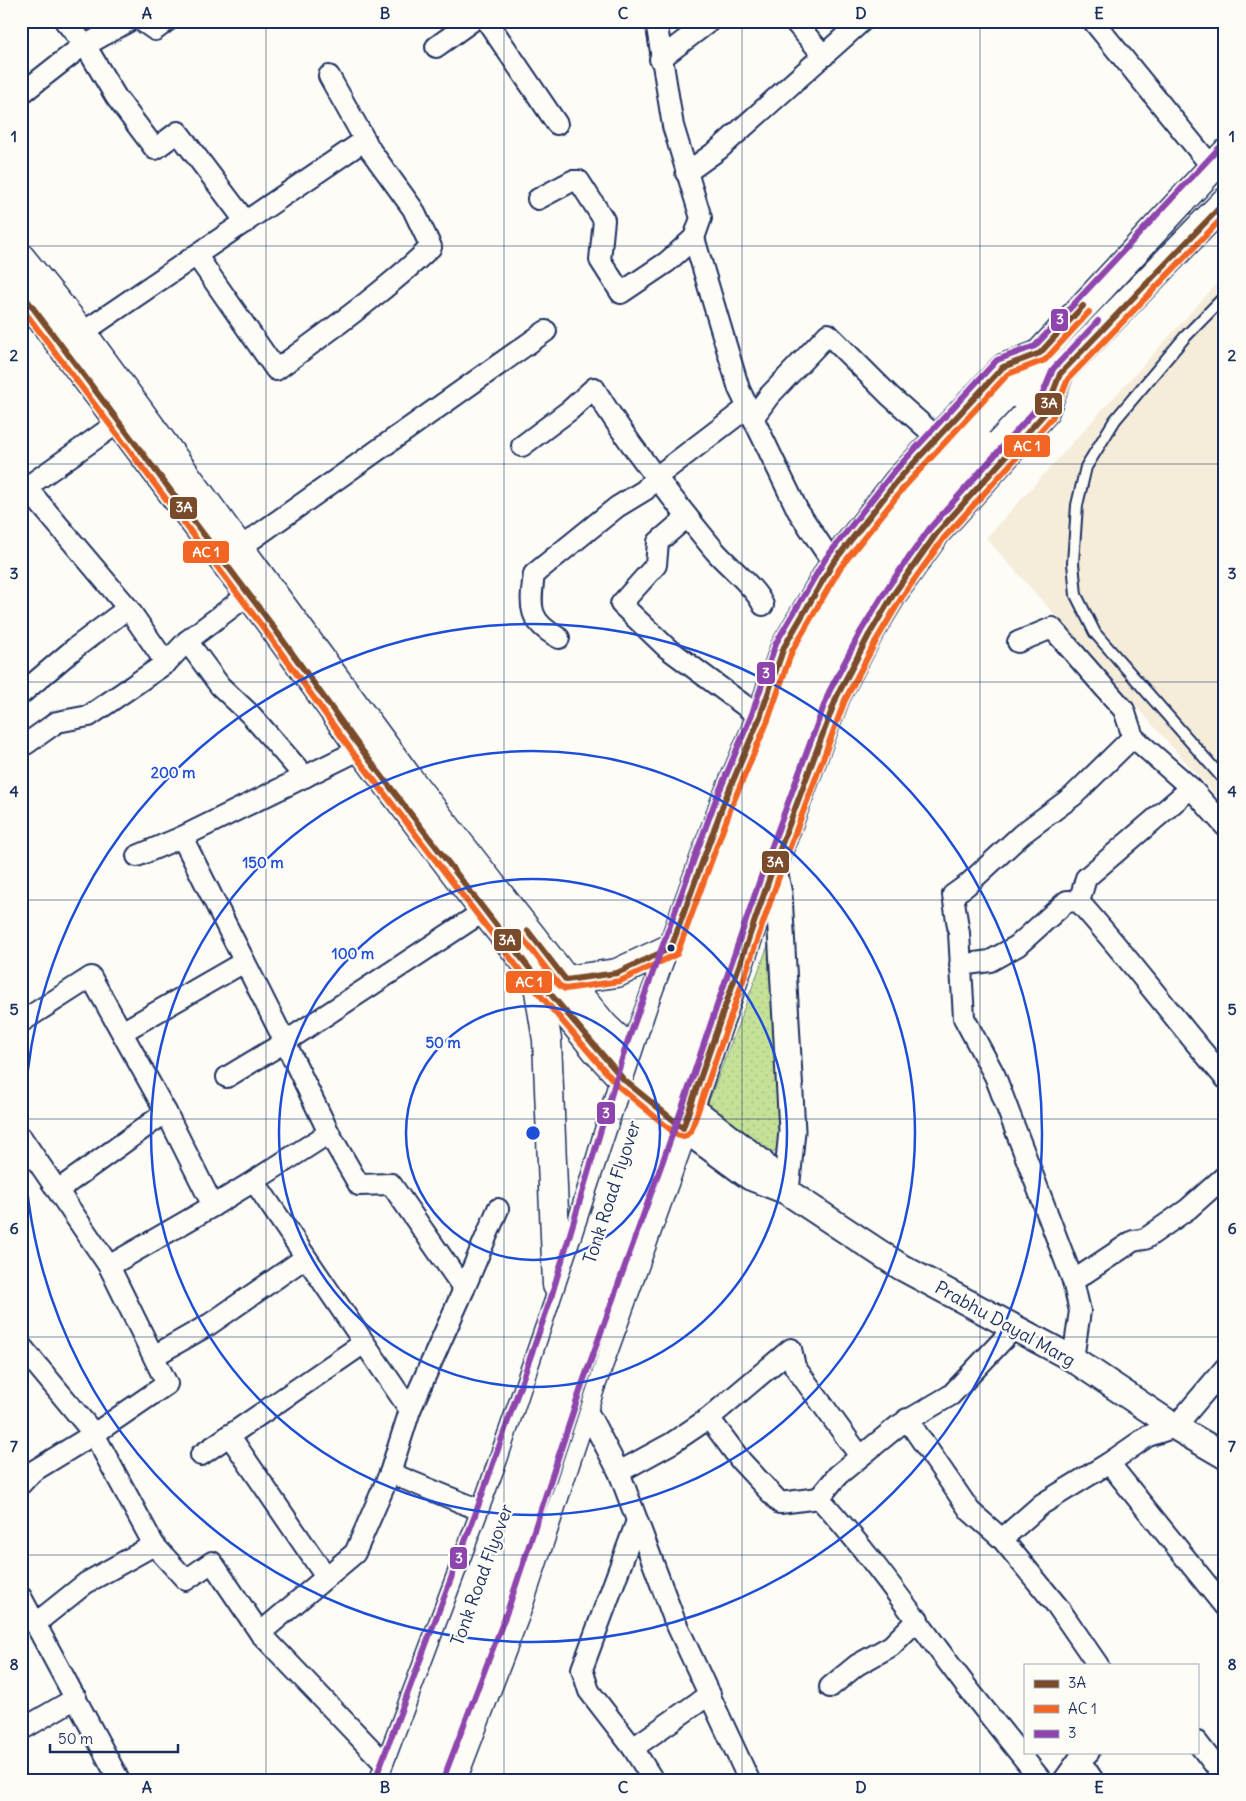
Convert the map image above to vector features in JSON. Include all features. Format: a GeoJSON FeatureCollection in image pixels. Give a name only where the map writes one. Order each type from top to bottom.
{"type":"FeatureCollection","features":[{"type":"Feature","properties":{"kind":"main road","name":"Tonk Road Flyover"},"geometry":{"type":"LineString","coordinates":[[392,1776],[521,1468],[672,1011],[760,772],[811,654],[881,534],[929,476],[1003,397],[1040,353],[1218,161]]}},
{"type":"Feature","properties":{"kind":"main road","name":"Tonk Road Flyover"},"geometry":{"type":"LineString","coordinates":[[429,1780],[542,1476],[693,1018],[781,781],[831,665],[900,548],[947,491],[987,447],[1225,202]]}},
{"type":"Feature","properties":{"kind":"main road"},"geometry":{"type":"LineString","coordinates":[[21,258],[82,332],[408,778],[566,980],[604,1026],[633,1052],[687,1118]]}},
{"type":"Feature","properties":{"kind":"main road"},"geometry":{"type":"LineString","coordinates":[[21,292],[249,594],[361,749],[536,977],[596,1051],[624,1080],[687,1118]]}},
{"type":"Feature","properties":{"kind":"main road"},"geometry":{"type":"LineString","coordinates":[[566,980],[617,973],[671,948]]}},
{"type":"Feature","properties":{"kind":"main road"},"geometry":{"type":"LineString","coordinates":[[536,977],[547,1040],[558,1304]]}},
{"type":"Feature","properties":{"kind":"main road"},"geometry":{"type":"LineString","coordinates":[[392,1776],[558,1304],[633,1052]]}},
{"type":"Feature","properties":{"kind":"main road"},"geometry":{"type":"LineString","coordinates":[[452,1780],[516,1612],[584,1405],[687,1118]]}},
{"type":"Feature","properties":{"kind":"street"},"geometry":{"type":"LineString","coordinates":[[65,21],[85,45],[116,97],[155,149],[178,132],[246,222]]}},
{"type":"Feature","properties":{"kind":"street"},"geometry":{"type":"LineString","coordinates":[[21,94],[85,45],[129,21]]}},
{"type":"Feature","properties":{"kind":"street"},"geometry":{"type":"LineString","coordinates":[[142,21],[155,30],[167,21]]}},
{"type":"Feature","properties":{"kind":"street"},"geometry":{"type":"LineString","coordinates":[[436,47],[472,21]]}},
{"type":"Feature","properties":{"kind":"street"},"geometry":{"type":"LineString","coordinates":[[487,21],[557,124]]}},
{"type":"Feature","properties":{"kind":"street"},"geometry":{"type":"LineString","coordinates":[[538,200],[572,181],[579,181],[604,220],[600,260],[620,293],[667,262],[694,238],[700,218],[673,126],[660,59],[656,21]]}},
{"type":"Feature","properties":{"kind":"street"},"geometry":{"type":"LineString","coordinates":[[660,59],[710,21]]}},
{"type":"Feature","properties":{"kind":"street"},"geometry":{"type":"LineString","coordinates":[[794,21],[824,56]]}},
{"type":"Feature","properties":{"kind":"street"},"geometry":{"type":"LineString","coordinates":[[686,173],[718,150],[862,21]]}},
{"type":"Feature","properties":{"kind":"street"},"geometry":{"type":"LineString","coordinates":[[1093,21],[1218,161]]}},
{"type":"Feature","properties":{"kind":"street"},"geometry":{"type":"LineString","coordinates":[[196,255],[276,370],[335,328],[401,276],[431,247],[413,209],[365,140],[329,76]]}},
{"type":"Feature","properties":{"kind":"street"},"geometry":{"type":"LineString","coordinates":[[82,332],[365,140]]}},
{"type":"Feature","properties":{"kind":"street"},"geometry":{"type":"LineString","coordinates":[[694,238],[739,389],[798,511],[833,563]]}},
{"type":"Feature","properties":{"kind":"street"},"geometry":{"type":"LineString","coordinates":[[241,547],[546,332]]}},
{"type":"Feature","properties":{"kind":"street"},"geometry":{"type":"LineString","coordinates":[[559,638],[543,630],[530,606],[534,574],[617,507],[645,490],[656,478],[751,412],[770,396],[828,334],[890,396],[933,434]]}},
{"type":"Feature","properties":{"kind":"street"},"geometry":{"type":"LineString","coordinates":[[633,1052],[724,802],[760,717],[784,647],[833,563],[898,480],[1003,367],[1040,353]]}},
{"type":"Feature","properties":{"kind":"street"},"geometry":{"type":"LineString","coordinates":[[687,1118],[774,865],[837,696],[868,635],[895,592],[937,532],[1045,413],[1060,374]]}},
{"type":"Feature","properties":{"kind":"street"},"geometry":{"type":"LineString","coordinates":[[522,446],[570,410],[594,388],[618,428],[656,478],[731,569],[760,596],[764,605]]}},
{"type":"Feature","properties":{"kind":"street"},"geometry":{"type":"LineString","coordinates":[[119,422],[24,489],[128,608],[166,663]]}},
{"type":"Feature","properties":{"kind":"street"},"geometry":{"type":"LineString","coordinates":[[687,516],[658,542],[656,565],[620,604],[667,648],[760,717]]}},
{"type":"Feature","properties":{"kind":"street"},"geometry":{"type":"LineString","coordinates":[[26,744],[57,722],[89,716],[166,663],[188,641],[249,594]]}},
{"type":"Feature","properties":{"kind":"street"},"geometry":{"type":"LineString","coordinates":[[21,694],[75,648],[128,608]]}},
{"type":"Feature","properties":{"kind":"street"},"geometry":{"type":"LineString","coordinates":[[1018,642],[1052,628],[1124,710],[1133,737],[1191,788],[1225,826]]}},
{"type":"Feature","properties":{"kind":"street"},"geometry":{"type":"LineString","coordinates":[[188,641],[220,686],[251,715],[305,777]]}},
{"type":"Feature","properties":{"kind":"street"},"geometry":{"type":"LineString","coordinates":[[1073,1360],[1080,1311],[1073,1281],[995,1076],[964,1018],[960,965],[960,933],[953,894],[967,885],[1022,834],[1073,796],[1133,737]]}},
{"type":"Feature","properties":{"kind":"street"},"geometry":{"type":"LineString","coordinates":[[136,856],[182,837],[361,749]]}},
{"type":"Feature","properties":{"kind":"street"},"geometry":{"type":"LineString","coordinates":[[1079,902],[1086,878],[1191,788]]}},
{"type":"Feature","properties":{"kind":"street"},"geometry":{"type":"LineString","coordinates":[[182,837],[329,1133],[359,1185],[391,1184],[464,1289]]}},
{"type":"Feature","properties":{"kind":"street"},"geometry":{"type":"LineString","coordinates":[[774,865],[779,894],[792,1131],[786,1191]]}},
{"type":"Feature","properties":{"kind":"street"},"geometry":{"type":"LineString","coordinates":[[960,965],[990,961],[1017,946],[1067,901],[1079,902],[1122,951],[1170,1016],[1225,1078]]}},
{"type":"Feature","properties":{"kind":"street"},"geometry":{"type":"LineString","coordinates":[[227,1077],[285,1042],[484,911]]}},
{"type":"Feature","properties":{"kind":"street"},"geometry":{"type":"LineString","coordinates":[[122,1032],[244,962]]}},
{"type":"Feature","properties":{"kind":"street"},"geometry":{"type":"LineString","coordinates":[[21,1022],[91,976],[166,1112],[213,1206]]}},
{"type":"Feature","properties":{"kind":"street"},"geometry":{"type":"LineString","coordinates":[[58,1190],[166,1112]]}},
{"type":"Feature","properties":{"kind":"street","name":"Prabhu Dayal Marg"},"geometry":{"type":"LineString","coordinates":[[687,1118],[750,1176],[786,1191],[901,1267],[1073,1360],[1175,1428],[1225,1456]]}},
{"type":"Feature","properties":{"kind":"street"},"geometry":{"type":"LineString","coordinates":[[109,1266],[213,1206],[329,1133]]}},
{"type":"Feature","properties":{"kind":"street"},"geometry":{"type":"LineString","coordinates":[[21,1136],[109,1266],[167,1384],[94,1434],[32,1472],[21,1484]]}},
{"type":"Feature","properties":{"kind":"street"},"geometry":{"type":"LineString","coordinates":[[1073,1281],[1133,1241],[1145,1239],[1188,1209],[1225,1176]]}},
{"type":"Feature","properties":{"kind":"street"},"geometry":{"type":"LineString","coordinates":[[254,1181],[410,1410]]}},
{"type":"Feature","properties":{"kind":"street"},"geometry":{"type":"LineString","coordinates":[[260,1632],[355,1552],[390,1473],[410,1410],[498,1209]]}},
{"type":"Feature","properties":{"kind":"street"},"geometry":{"type":"LineString","coordinates":[[154,1356],[210,1324],[306,1258]]}},
{"type":"Feature","properties":{"kind":"street"},"geometry":{"type":"LineString","coordinates":[[709,1418],[741,1461],[780,1503],[819,1498],[838,1475],[907,1419],[952,1395],[1014,1328]]}},
{"type":"Feature","properties":{"kind":"street"},"geometry":{"type":"LineString","coordinates":[[201,1455],[364,1343]]}},
{"type":"Feature","properties":{"kind":"street"},"geometry":{"type":"LineString","coordinates":[[21,1346],[94,1434],[154,1545],[186,1580],[212,1562],[260,1632],[392,1776]]}},
{"type":"Feature","properties":{"kind":"street"},"geometry":{"type":"LineString","coordinates":[[619,1472],[672,1443],[709,1418],[792,1349],[795,1367],[860,1456]]}},
{"type":"Feature","properties":{"kind":"street"},"geometry":{"type":"LineString","coordinates":[[1002,1539],[1042,1504],[1109,1463],[1148,1436],[1175,1428],[1225,1368]]}},
{"type":"Feature","properties":{"kind":"street"},"geometry":{"type":"LineString","coordinates":[[519,1418],[584,1405],[619,1472],[674,1618],[749,1780]]}},
{"type":"Feature","properties":{"kind":"street"},"geometry":{"type":"LineString","coordinates":[[907,1419],[970,1511],[1002,1539],[1058,1607],[1097,1664]]}},
{"type":"Feature","properties":{"kind":"street"},"geometry":{"type":"LineString","coordinates":[[229,1436],[326,1577]]}},
{"type":"Feature","properties":{"kind":"street"},"geometry":{"type":"LineString","coordinates":[[1109,1463],[1225,1607]]}},
{"type":"Feature","properties":{"kind":"street"},"geometry":{"type":"LineString","coordinates":[[390,1473],[475,1508],[483,1518]]}},
{"type":"Feature","properties":{"kind":"street"},"geometry":{"type":"LineString","coordinates":[[819,1498],[851,1533],[918,1619],[968,1689],[1041,1780]]}},
{"type":"Feature","properties":{"kind":"street"},"geometry":{"type":"LineString","coordinates":[[637,1521],[582,1669],[589,1691],[633,1748],[653,1780]]}},
{"type":"Feature","properties":{"kind":"street"},"geometry":{"type":"LineString","coordinates":[[36,1623],[86,1583],[154,1545]]}},
{"type":"Feature","properties":{"kind":"street"},"geometry":{"type":"LineString","coordinates":[[21,1597],[119,1780]]}},
{"type":"Feature","properties":{"kind":"street"},"geometry":{"type":"LineString","coordinates":[[830,1686],[857,1665],[891,1646],[918,1619]]}},
{"type":"Feature","properties":{"kind":"street"},"geometry":{"type":"LineString","coordinates":[[633,1748],[710,1694]]}},
{"type":"Feature","properties":{"kind":"street"},"geometry":{"type":"LineString","coordinates":[[21,1730],[76,1698]]}},
{"type":"Feature","properties":{"kind":"street"},"geometry":{"type":"LineString","coordinates":[[1198,1743],[1224,1776]]}},
{"type":"Feature","properties":{"kind":"street"},"geometry":{"type":"LineString","coordinates":[[1064,1780],[1084,1756]]}},
{"type":"Feature","properties":{"kind":"street"},"geometry":{"type":"LineString","coordinates":[[1084,1756],[1092,1780]]}},
{"type":"Feature","properties":{"kind":"lane"},"geometry":{"type":"LineString","coordinates":[[1225,296],[1184,338],[1115,420],[1086,467],[1077,505],[1073,563],[1076,595],[1095,633],[1225,781]]}},
{"type":"Feature","properties":{"kind":"shaded area"},"geometry":{"type":"Polygon","coordinates":[[[1225,275],[1225,806],[986,538],[1225,275]]]}},
{"type":"Feature","properties":{"kind":"green space"},"geometry":{"type":"Polygon","coordinates":[[[769,943],[780,1103],[780,1144],[768,1159],[710,1116],[708,1103],[769,943]]]}},
{"type":"Feature","properties":{"kind":"transit line","name":"3"},"geometry":{"type":"LineString","coordinates":[[376,1777],[475,1515],[550,1301],[625,1049],[716,799],[752,714],[776,643],[826,558],[892,474],[997,360],[1035,346],[1219,148]]}},
{"type":"Feature","properties":{"kind":"transit line","name":"3A"},"geometry":{"type":"LineString","coordinates":[[21,292],[269,621],[361,749],[536,977],[624,1080],[683,1128],[774,865],[837,696],[869,635],[895,592],[937,533],[1045,413],[1060,374],[1225,202]]}},
{"type":"Feature","properties":{"kind":"transit line"},"geometry":{"type":"LineString","coordinates":[[21,307],[262,626],[354,754],[529,982],[618,1086],[677,1135],[684,1137],[691,1131],[782,868],[845,700],[877,639],[902,597],[944,538],[1052,418],[1068,379],[1225,215]]}},
{"type":"Feature","properties":{"kind":"transit line","name":"3A"},"geometry":{"type":"LineString","coordinates":[[528,931],[566,980],[617,973],[671,948],[724,802],[760,717],[784,647],[833,563],[898,480],[1003,367],[1040,353],[1083,306]]}},
{"type":"Feature","properties":{"kind":"transit line"},"geometry":{"type":"LineString","coordinates":[[521,936],[559,985],[565,989],[620,981],[677,954],[732,805],[768,720],[792,651],[840,568],[905,486],[1008,374],[1045,360],[1089,312]]}},
{"type":"Feature","properties":{"kind":"transit line","name":"3"},"geometry":{"type":"LineString","coordinates":[[444,1777],[508,1609],[583,1382],[683,1105],[766,862],[829,692],[861,631],[888,587],[930,528],[1037,408],[1053,369],[1098,321]]}}]}
